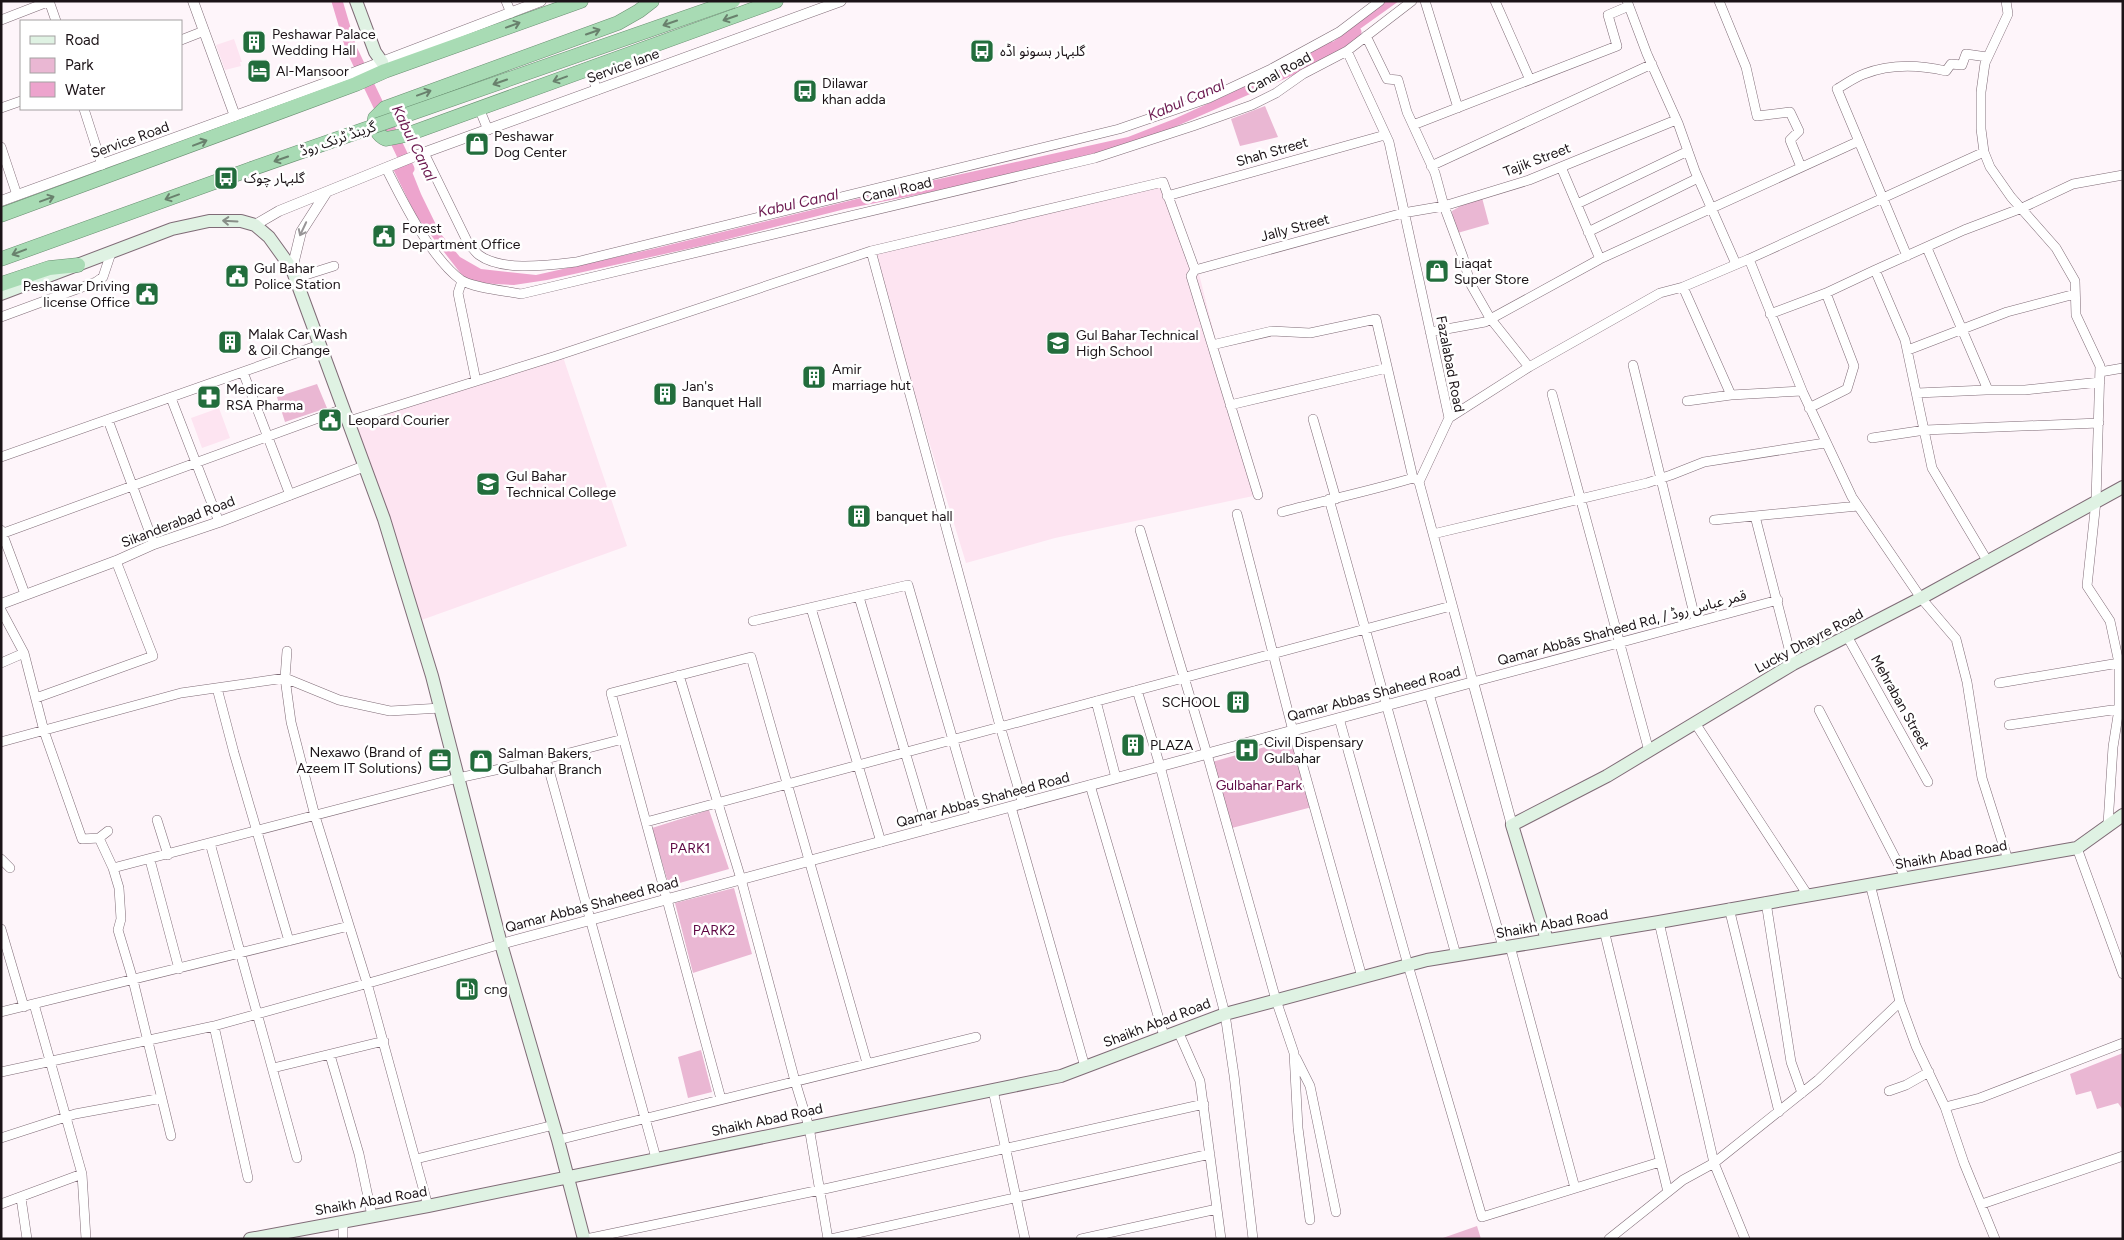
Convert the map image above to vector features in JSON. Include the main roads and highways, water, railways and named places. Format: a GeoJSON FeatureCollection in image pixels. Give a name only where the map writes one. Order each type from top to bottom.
{"type":"FeatureCollection","features":[{"type":"Feature","properties":{"kind":"highway"},"geometry":{"type":"LineString","coordinates":[[1,215],[355,78],[380,66],[581,1]]}},
{"type":"Feature","properties":{"kind":"highway"},"geometry":{"type":"LineString","coordinates":[[652,1],[618,23],[385,108],[378,114],[374,122],[381,137],[392,139],[776,1]]}},
{"type":"Feature","properties":{"kind":"highway","name":"گرینڈ ٹرنک روڈ"},"geometry":{"type":"LineString","coordinates":[[1,259],[251,169],[733,1]]}},
{"type":"Feature","properties":{"kind":"highway"},"geometry":{"type":"LineString","coordinates":[[1,284],[49,268],[78,265]]}},
{"type":"Feature","properties":{"kind":"main road"},"geometry":{"type":"LineString","coordinates":[[356,1],[380,66]]}},
{"type":"Feature","properties":{"kind":"main road"},"geometry":{"type":"LineString","coordinates":[[1,294],[192,223],[226,220],[241,221],[255,225],[269,237],[294,274],[393,546],[441,708],[500,944],[554,1125],[585,1239]]}},
{"type":"Feature","properties":{"kind":"main road","name":"Lucky Dhayre Road"},"geometry":{"type":"LineString","coordinates":[[1547,940],[1512,824],[1607,776],[1793,664],[1921,598],[2123,487]]}},
{"type":"Feature","properties":{"kind":"main road","name":"Shaikh Abad Road"},"geometry":{"type":"LineString","coordinates":[[250,1239],[286,1235],[343,1221],[428,1206],[1060,1076],[1225,1014],[1408,965],[1506,946],[1659,922],[1807,894],[2077,848],[2123,815]]}},
{"type":"Feature","properties":{"kind":"water"},"geometry":{"type":"Polygon","coordinates":[[[1381,1],[1399,1],[1343,41],[1342,33],[1381,1]]]}},
{"type":"Feature","properties":{"kind":"water"},"geometry":{"type":"Polygon","coordinates":[[[1330,40],[1333,42],[1336,51],[1330,59],[1154,136],[1095,155],[957,187],[845,209],[705,245],[547,280],[514,285],[477,283],[465,279],[416,216],[393,169],[409,164],[440,233],[460,257],[481,269],[536,275],[657,248],[930,181],[1128,137],[1229,94],[1326,44],[1330,40]]]}},
{"type":"Feature","properties":{"kind":"waterway","name":"Kabul Canal"},"geometry":{"type":"LineString","coordinates":[[337,1],[351,48],[409,169]]}},
{"type":"Feature","properties":{"kind":"waterway","name":"Kabul Canal"},"geometry":{"type":"LineString","coordinates":[[1324,55],[1356,32]]}},
{"type":"Feature","properties":{"kind":"place","name":"Peshawar Palace Wedding Hall"},"geometry":{"type":"Point","coordinates":[254,42]}},
{"type":"Feature","properties":{"kind":"place","name":"گلبہار بسونو اڈہ"},"geometry":{"type":"Point","coordinates":[982,51]}},
{"type":"Feature","properties":{"kind":"place","name":"Al-Mansoor"},"geometry":{"type":"Point","coordinates":[259,71]}},
{"type":"Feature","properties":{"kind":"place","name":"Dilawar khan adda"},"geometry":{"type":"Point","coordinates":[805,91]}},
{"type":"Feature","properties":{"kind":"place","name":"Peshawar Dog Center"},"geometry":{"type":"Point","coordinates":[477,144]}},
{"type":"Feature","properties":{"kind":"place","name":"گلبہار چوک"},"geometry":{"type":"Point","coordinates":[226,178]}},
{"type":"Feature","properties":{"kind":"place","name":"Forest Department Office"},"geometry":{"type":"Point","coordinates":[384,236]}},
{"type":"Feature","properties":{"kind":"place","name":"Liaqat Super Store"},"geometry":{"type":"Point","coordinates":[1437,271]}},
{"type":"Feature","properties":{"kind":"place","name":"Gul Bahar Police Station"},"geometry":{"type":"Point","coordinates":[237,276]}},
{"type":"Feature","properties":{"kind":"place","name":"Peshawar Driving license Office"},"geometry":{"type":"Point","coordinates":[147,294]}},
{"type":"Feature","properties":{"kind":"place","name":"Malak Car Wash & Oil Change"},"geometry":{"type":"Point","coordinates":[230,342]}},
{"type":"Feature","properties":{"kind":"place","name":"Gul Bahar Technical High School"},"geometry":{"type":"Point","coordinates":[1058,343]}},
{"type":"Feature","properties":{"kind":"place","name":"Amir marriage hut"},"geometry":{"type":"Point","coordinates":[814,377]}},
{"type":"Feature","properties":{"kind":"place","name":"Jan's Banquet Hall"},"geometry":{"type":"Point","coordinates":[665,394]}},
{"type":"Feature","properties":{"kind":"place","name":"Medicare RSA Pharma"},"geometry":{"type":"Point","coordinates":[209,397]}},
{"type":"Feature","properties":{"kind":"place","name":"Leopard Courier"},"geometry":{"type":"Point","coordinates":[330,420]}},
{"type":"Feature","properties":{"kind":"place","name":"Gul Bahar Technical College"},"geometry":{"type":"Point","coordinates":[488,484]}},
{"type":"Feature","properties":{"kind":"place","name":"banquet hall"},"geometry":{"type":"Point","coordinates":[859,516]}},
{"type":"Feature","properties":{"kind":"place","name":"SCHOOL"},"geometry":{"type":"Point","coordinates":[1238,702]}},
{"type":"Feature","properties":{"kind":"place","name":"PLAZA"},"geometry":{"type":"Point","coordinates":[1133,745]}},
{"type":"Feature","properties":{"kind":"place","name":"Civil Dispensary Gulbahar"},"geometry":{"type":"Point","coordinates":[1247,750]}},
{"type":"Feature","properties":{"kind":"place","name":"Nexawo (Brand of Azeem IT Solutions)"},"geometry":{"type":"Point","coordinates":[440,760]}},
{"type":"Feature","properties":{"kind":"place","name":"Salman Bakers, Gulbahar Branch"},"geometry":{"type":"Point","coordinates":[481,761]}},
{"type":"Feature","properties":{"kind":"place","name":"cng"},"geometry":{"type":"Point","coordinates":[467,989]}},
{"type":"Feature","properties":{"kind":"park label","name":"Gulbahar Park"},"geometry":{"type":"Point","coordinates":[1259,785]}},
{"type":"Feature","properties":{"kind":"park label","name":"PARK1"},"geometry":{"type":"Point","coordinates":[690,848]}},
{"type":"Feature","properties":{"kind":"park label","name":"PARK2"},"geometry":{"type":"Point","coordinates":[714,930]}}]}
